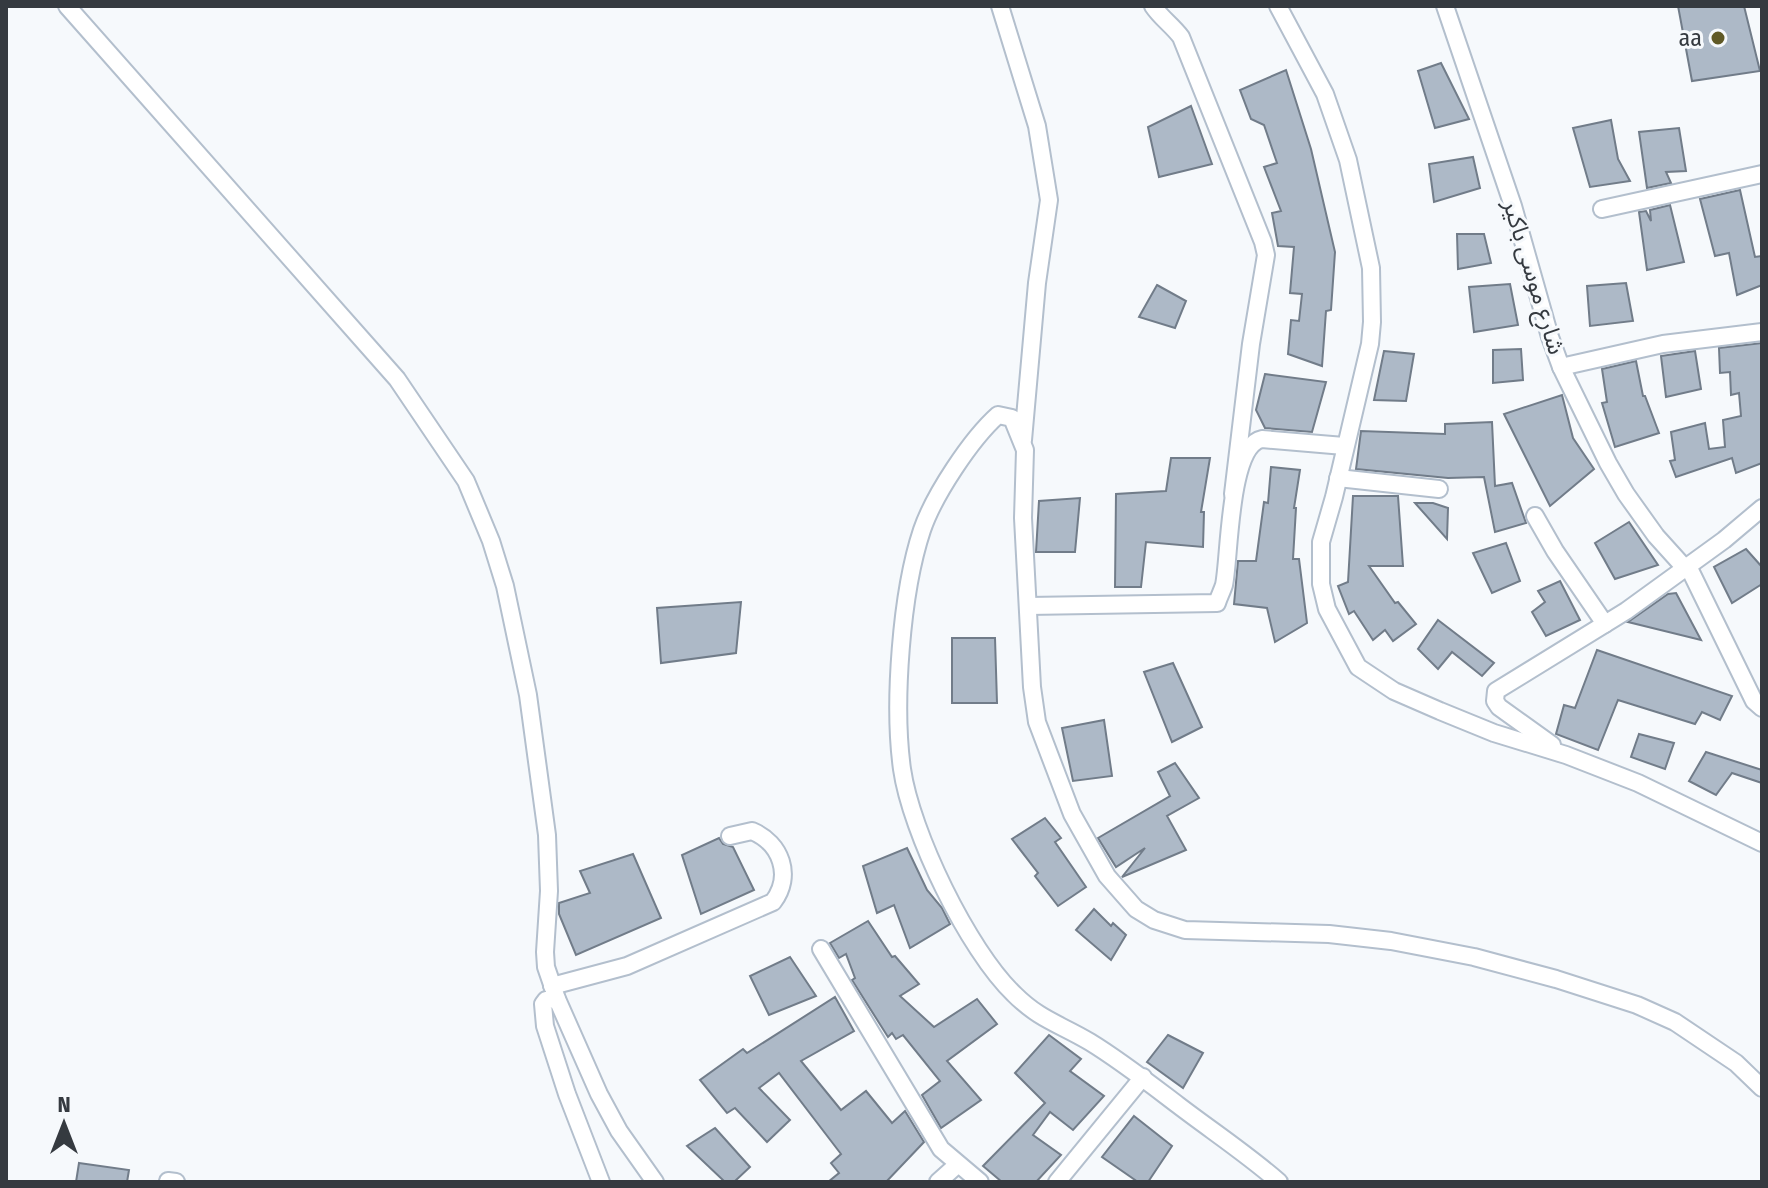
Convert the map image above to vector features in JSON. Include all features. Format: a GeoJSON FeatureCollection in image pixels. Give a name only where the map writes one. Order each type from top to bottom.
{"type":"FeatureCollection","features":[{"type":"Feature","properties":{"kind":"street"},"geometry":{"type":"LineString","coordinates":[[67,6],[397,379],[466,481],[491,541],[505,586],[528,695],[547,835],[549,891],[545,952],[554,993],[612,1119],[655,1182]]}},
{"type":"Feature","properties":{"kind":"street"},"geometry":{"type":"LineString","coordinates":[[1000,6],[1037,126],[1049,200],[1037,283],[1023,441],[1023,518],[1032,687],[1042,739],[1072,814],[1107,876],[1145,915],[1185,930],[1329,934],[1391,941],[1474,957],[1637,1005],[1675,1022],[1736,1063],[1762,1088]]}},
{"type":"Feature","properties":{"kind":"street"},"geometry":{"type":"LineString","coordinates":[[1028,606],[1217,603],[1224,587],[1251,344],[1266,255],[1181,37],[1153,6]]}},
{"type":"Feature","properties":{"kind":"street"},"geometry":{"type":"LineString","coordinates":[[1278,6],[1325,94],[1348,160],[1370,255],[1370,344],[1321,542],[1321,584],[1327,609],[1358,667],[1394,691],[1467,723],[1566,755],[1638,783],[1762,843]]}},
{"type":"Feature","properties":{"kind":"street","name":"شارع موسى باكير"},"geometry":{"type":"LineString","coordinates":[[1445,6],[1513,206],[1561,367],[1626,494],[1656,536],[1684,567],[1688,566]]}},
{"type":"Feature","properties":{"kind":"street"},"geometry":{"type":"LineString","coordinates":[[1602,209],[1762,174]]}},
{"type":"Feature","properties":{"kind":"street"},"geometry":{"type":"LineString","coordinates":[[1561,367],[1663,344],[1762,332]]}},
{"type":"Feature","properties":{"kind":"street"},"geometry":{"type":"LineString","coordinates":[[1023,441],[1012,418],[998,415],[943,488],[923,528],[909,591],[903,639],[899,730],[902,772],[921,836],[976,947],[1012,992],[1043,1019],[1088,1040],[1143,1077],[1279,1182]]}},
{"type":"Feature","properties":{"kind":"street"},"geometry":{"type":"LineString","coordinates":[[1233,494],[1246,455],[1256,440],[1344,446]]}},
{"type":"Feature","properties":{"kind":"street"},"geometry":{"type":"LineString","coordinates":[[1338,478],[1439,489]]}},
{"type":"Feature","properties":{"kind":"street"},"geometry":{"type":"LineString","coordinates":[[1566,755],[1499,707],[1495,701],[1496,691],[1605,624],[1688,566],[1762,508]]}},
{"type":"Feature","properties":{"kind":"street"},"geometry":{"type":"LineString","coordinates":[[1535,516],[1605,624]]}},
{"type":"Feature","properties":{"kind":"street"},"geometry":{"type":"LineString","coordinates":[[1688,566],[1754,701],[1762,708]]}},
{"type":"Feature","properties":{"kind":"street"},"geometry":{"type":"LineString","coordinates":[[601,1182],[576,1121],[545,1026],[543,1004],[554,993],[627,966],[773,902],[781,892],[783,878],[782,864],[773,843],[752,831],[730,836]]}},
{"type":"Feature","properties":{"kind":"street"},"geometry":{"type":"LineString","coordinates":[[821,949],[923,1123],[941,1149],[980,1182]]}},
{"type":"Feature","properties":{"kind":"street"},"geometry":{"type":"LineString","coordinates":[[1057,1182],[1143,1077]]}},
{"type":"Feature","properties":{"kind":"street"},"geometry":{"type":"LineString","coordinates":[[938,1182],[957,1165]]}},
{"type":"Feature","properties":{"kind":"street"},"geometry":{"type":"LineString","coordinates":[[168,1181],[176,1182]]}},
{"type":"Feature","properties":{"kind":"building","name":"aa"},"geometry":{"type":"Polygon","coordinates":[[[1678,6],[1744,6],[1760,71],[1692,81],[1678,6]]]}},
{"type":"Feature","properties":{"kind":"building"},"geometry":{"type":"Polygon","coordinates":[[[1441,63],[1469,119],[1435,128],[1418,71],[1441,63]]]}},
{"type":"Feature","properties":{"kind":"building"},"geometry":{"type":"Polygon","coordinates":[[[1286,70],[1311,149],[1335,252],[1331,310],[1326,311],[1322,366],[1288,354],[1291,320],[1299,321],[1302,294],[1290,293],[1294,247],[1278,246],[1272,213],[1281,211],[1264,167],[1277,163],[1264,125],[1251,119],[1240,90],[1286,70]]]}},
{"type":"Feature","properties":{"kind":"building"},"geometry":{"type":"Polygon","coordinates":[[[1191,106],[1212,164],[1159,177],[1148,127],[1191,106]]]}},
{"type":"Feature","properties":{"kind":"building"},"geometry":{"type":"Polygon","coordinates":[[[1611,120],[1618,159],[1630,181],[1590,187],[1573,128],[1611,120]]]}},
{"type":"Feature","properties":{"kind":"building"},"geometry":{"type":"Polygon","coordinates":[[[1679,128],[1686,171],[1666,172],[1671,183],[1647,188],[1639,132],[1679,128]]]}},
{"type":"Feature","properties":{"kind":"building"},"geometry":{"type":"Polygon","coordinates":[[[1473,157],[1480,188],[1434,202],[1429,164],[1473,157]]]}},
{"type":"Feature","properties":{"kind":"building"},"geometry":{"type":"Polygon","coordinates":[[[1740,190],[1755,257],[1762,256],[1762,285],[1737,295],[1729,253],[1715,256],[1700,199],[1740,190]]]}},
{"type":"Feature","properties":{"kind":"building"},"geometry":{"type":"Polygon","coordinates":[[[1670,205],[1684,262],[1647,270],[1639,212],[1646,211],[1651,221],[1650,210],[1670,205]]]}},
{"type":"Feature","properties":{"kind":"building"},"geometry":{"type":"Polygon","coordinates":[[[1457,234],[1484,234],[1491,263],[1458,269],[1457,234]]]}},
{"type":"Feature","properties":{"kind":"building"},"geometry":{"type":"Polygon","coordinates":[[[1626,283],[1633,321],[1590,326],[1587,286],[1626,283]]]}},
{"type":"Feature","properties":{"kind":"building"},"geometry":{"type":"Polygon","coordinates":[[[1510,284],[1518,325],[1474,332],[1469,287],[1510,284]]]}},
{"type":"Feature","properties":{"kind":"building"},"geometry":{"type":"Polygon","coordinates":[[[1157,285],[1186,301],[1175,328],[1139,317],[1157,285]]]}},
{"type":"Feature","properties":{"kind":"building"},"geometry":{"type":"Polygon","coordinates":[[[1762,343],[1762,463],[1736,473],[1732,458],[1676,477],[1670,461],[1675,460],[1671,432],[1705,423],[1709,449],[1725,447],[1723,420],[1741,416],[1739,393],[1731,395],[1730,372],[1720,373],[1719,348],[1762,343]]]}},
{"type":"Feature","properties":{"kind":"building"},"geometry":{"type":"Polygon","coordinates":[[[1521,349],[1523,380],[1493,383],[1493,350],[1521,349]]]}},
{"type":"Feature","properties":{"kind":"building"},"geometry":{"type":"Polygon","coordinates":[[[1384,351],[1414,354],[1406,401],[1374,400],[1384,351]]]}},
{"type":"Feature","properties":{"kind":"building"},"geometry":{"type":"Polygon","coordinates":[[[1695,351],[1701,389],[1666,397],[1661,356],[1695,351]]]}},
{"type":"Feature","properties":{"kind":"building"},"geometry":{"type":"Polygon","coordinates":[[[1636,361],[1643,396],[1659,433],[1615,447],[1602,403],[1607,402],[1602,369],[1636,361]]]}},
{"type":"Feature","properties":{"kind":"building"},"geometry":{"type":"Polygon","coordinates":[[[1265,374],[1326,382],[1312,432],[1265,428],[1256,410],[1265,374]]]}},
{"type":"Feature","properties":{"kind":"building"},"geometry":{"type":"Polygon","coordinates":[[[1562,395],[1573,438],[1594,469],[1550,506],[1504,414],[1562,395]]]}},
{"type":"Feature","properties":{"kind":"building"},"geometry":{"type":"Polygon","coordinates":[[[1492,422],[1495,486],[1512,483],[1526,523],[1495,532],[1484,477],[1448,478],[1356,469],[1361,431],[1445,434],[1445,424],[1492,422]]]}},
{"type":"Feature","properties":{"kind":"building"},"geometry":{"type":"Polygon","coordinates":[[[1171,458],[1210,458],[1201,512],[1204,512],[1203,547],[1146,542],[1141,587],[1115,587],[1116,494],[1166,491],[1171,458]]]}},
{"type":"Feature","properties":{"kind":"building"},"geometry":{"type":"Polygon","coordinates":[[[1271,467],[1300,470],[1294,508],[1293,559],[1299,559],[1307,623],[1275,642],[1267,608],[1234,604],[1238,561],[1256,561],[1264,502],[1268,503],[1271,467]]]}},
{"type":"Feature","properties":{"kind":"building"},"geometry":{"type":"Polygon","coordinates":[[[1353,496],[1398,496],[1403,566],[1369,566],[1395,603],[1398,602],[1416,624],[1393,641],[1385,630],[1373,640],[1354,611],[1349,614],[1338,586],[1348,582],[1353,496]]]}},
{"type":"Feature","properties":{"kind":"building"},"geometry":{"type":"Polygon","coordinates":[[[1080,498],[1075,552],[1036,552],[1039,501],[1080,498]]]}},
{"type":"Feature","properties":{"kind":"building"},"geometry":{"type":"Polygon","coordinates":[[[1415,503],[1433,503],[1448,508],[1447,539],[1415,503]]]}},
{"type":"Feature","properties":{"kind":"building"},"geometry":{"type":"Polygon","coordinates":[[[1629,522],[1658,565],[1615,579],[1595,543],[1629,522]]]}},
{"type":"Feature","properties":{"kind":"building"},"geometry":{"type":"Polygon","coordinates":[[[1506,543],[1520,581],[1492,593],[1473,553],[1506,543]]]}},
{"type":"Feature","properties":{"kind":"building"},"geometry":{"type":"Polygon","coordinates":[[[1746,549],[1762,567],[1762,584],[1732,603],[1714,567],[1746,549]]]}},
{"type":"Feature","properties":{"kind":"building"},"geometry":{"type":"Polygon","coordinates":[[[1560,581],[1580,620],[1546,636],[1532,612],[1545,602],[1538,591],[1560,581]]]}},
{"type":"Feature","properties":{"kind":"building"},"geometry":{"type":"Polygon","coordinates":[[[1676,593],[1701,640],[1628,622],[1668,594],[1676,593]]]}},
{"type":"Feature","properties":{"kind":"building"},"geometry":{"type":"Polygon","coordinates":[[[741,602],[736,653],[661,663],[657,608],[741,602]]]}},
{"type":"Feature","properties":{"kind":"building"},"geometry":{"type":"Polygon","coordinates":[[[1438,620],[1494,663],[1482,676],[1452,652],[1438,669],[1418,649],[1438,620]]]}},
{"type":"Feature","properties":{"kind":"building"},"geometry":{"type":"Polygon","coordinates":[[[952,638],[995,638],[997,703],[952,703],[952,638]]]}},
{"type":"Feature","properties":{"kind":"building"},"geometry":{"type":"Polygon","coordinates":[[[1597,650],[1732,696],[1720,720],[1702,712],[1695,724],[1618,700],[1598,750],[1556,734],[1564,705],[1575,708],[1597,650]]]}},
{"type":"Feature","properties":{"kind":"building"},"geometry":{"type":"Polygon","coordinates":[[[1173,663],[1202,727],[1172,742],[1144,672],[1173,663]]]}},
{"type":"Feature","properties":{"kind":"building"},"geometry":{"type":"Polygon","coordinates":[[[1104,720],[1112,776],[1073,781],[1062,728],[1104,720]]]}},
{"type":"Feature","properties":{"kind":"building"},"geometry":{"type":"Polygon","coordinates":[[[1639,734],[1674,743],[1665,769],[1631,757],[1639,734]]]}},
{"type":"Feature","properties":{"kind":"building"},"geometry":{"type":"Polygon","coordinates":[[[1706,752],[1762,770],[1762,783],[1732,773],[1716,795],[1689,781],[1706,752]]]}},
{"type":"Feature","properties":{"kind":"building"},"geometry":{"type":"Polygon","coordinates":[[[1175,763],[1199,798],[1167,816],[1186,850],[1122,877],[1145,848],[1116,867],[1098,838],[1170,796],[1158,772],[1175,763]]]}},
{"type":"Feature","properties":{"kind":"building"},"geometry":{"type":"Polygon","coordinates":[[[1045,818],[1061,838],[1055,842],[1086,887],[1058,906],[1012,839],[1045,818]]]}},
{"type":"Feature","properties":{"kind":"building"},"geometry":{"type":"Polygon","coordinates":[[[719,838],[723,844],[733,847],[754,890],[701,914],[682,855],[719,838]]]}},
{"type":"Feature","properties":{"kind":"building"},"geometry":{"type":"Polygon","coordinates":[[[907,848],[927,890],[950,924],[910,948],[894,905],[877,913],[863,866],[907,848]]]}},
{"type":"Feature","properties":{"kind":"building"},"geometry":{"type":"Polygon","coordinates":[[[633,854],[661,918],[576,955],[559,914],[559,903],[590,893],[580,871],[633,854]]]}},
{"type":"Feature","properties":{"kind":"building"},"geometry":{"type":"Polygon","coordinates":[[[1094,909],[1111,926],[1113,923],[1126,935],[1111,960],[1076,930],[1094,909]]]}},
{"type":"Feature","properties":{"kind":"building"},"geometry":{"type":"Polygon","coordinates":[[[868,921],[892,957],[895,956],[919,984],[900,996],[934,1027],[977,999],[997,1024],[947,1061],[981,1100],[941,1128],[922,1095],[940,1081],[903,1035],[896,1039],[892,1033],[888,1037],[852,980],[855,978],[846,954],[839,958],[830,943],[868,921]]]}},
{"type":"Feature","properties":{"kind":"building"},"geometry":{"type":"Polygon","coordinates":[[[790,957],[816,996],[769,1015],[750,976],[790,957]]]}},
{"type":"Feature","properties":{"kind":"building"},"geometry":{"type":"Polygon","coordinates":[[[835,997],[854,1031],[801,1061],[841,1110],[866,1091],[892,1123],[905,1111],[924,1142],[886,1182],[828,1182],[839,1173],[831,1163],[841,1154],[779,1073],[759,1088],[790,1120],[767,1142],[735,1108],[727,1113],[700,1080],[743,1049],[747,1053],[835,997]]]}},
{"type":"Feature","properties":{"kind":"building"},"geometry":{"type":"Polygon","coordinates":[[[1049,1035],[1081,1059],[1070,1071],[1104,1096],[1073,1130],[1050,1112],[1033,1135],[1061,1155],[1036,1182],[1002,1182],[983,1166],[1045,1103],[1015,1073],[1049,1035]]]}},
{"type":"Feature","properties":{"kind":"building"},"geometry":{"type":"Polygon","coordinates":[[[1168,1035],[1203,1053],[1183,1088],[1147,1062],[1168,1035]]]}},
{"type":"Feature","properties":{"kind":"building"},"geometry":{"type":"Polygon","coordinates":[[[1134,1116],[1172,1146],[1148,1182],[1138,1182],[1102,1157],[1134,1116]]]}},
{"type":"Feature","properties":{"kind":"building"},"geometry":{"type":"Polygon","coordinates":[[[715,1128],[750,1167],[734,1182],[725,1182],[687,1146],[715,1128]]]}},
{"type":"Feature","properties":{"kind":"building"},"geometry":{"type":"Polygon","coordinates":[[[79,1163],[129,1170],[127,1182],[76,1182],[79,1163]]]}},
{"type":"Feature","properties":{"kind":"place","name":"aa"},"geometry":{"type":"Point","coordinates":[1718,38]}}]}
